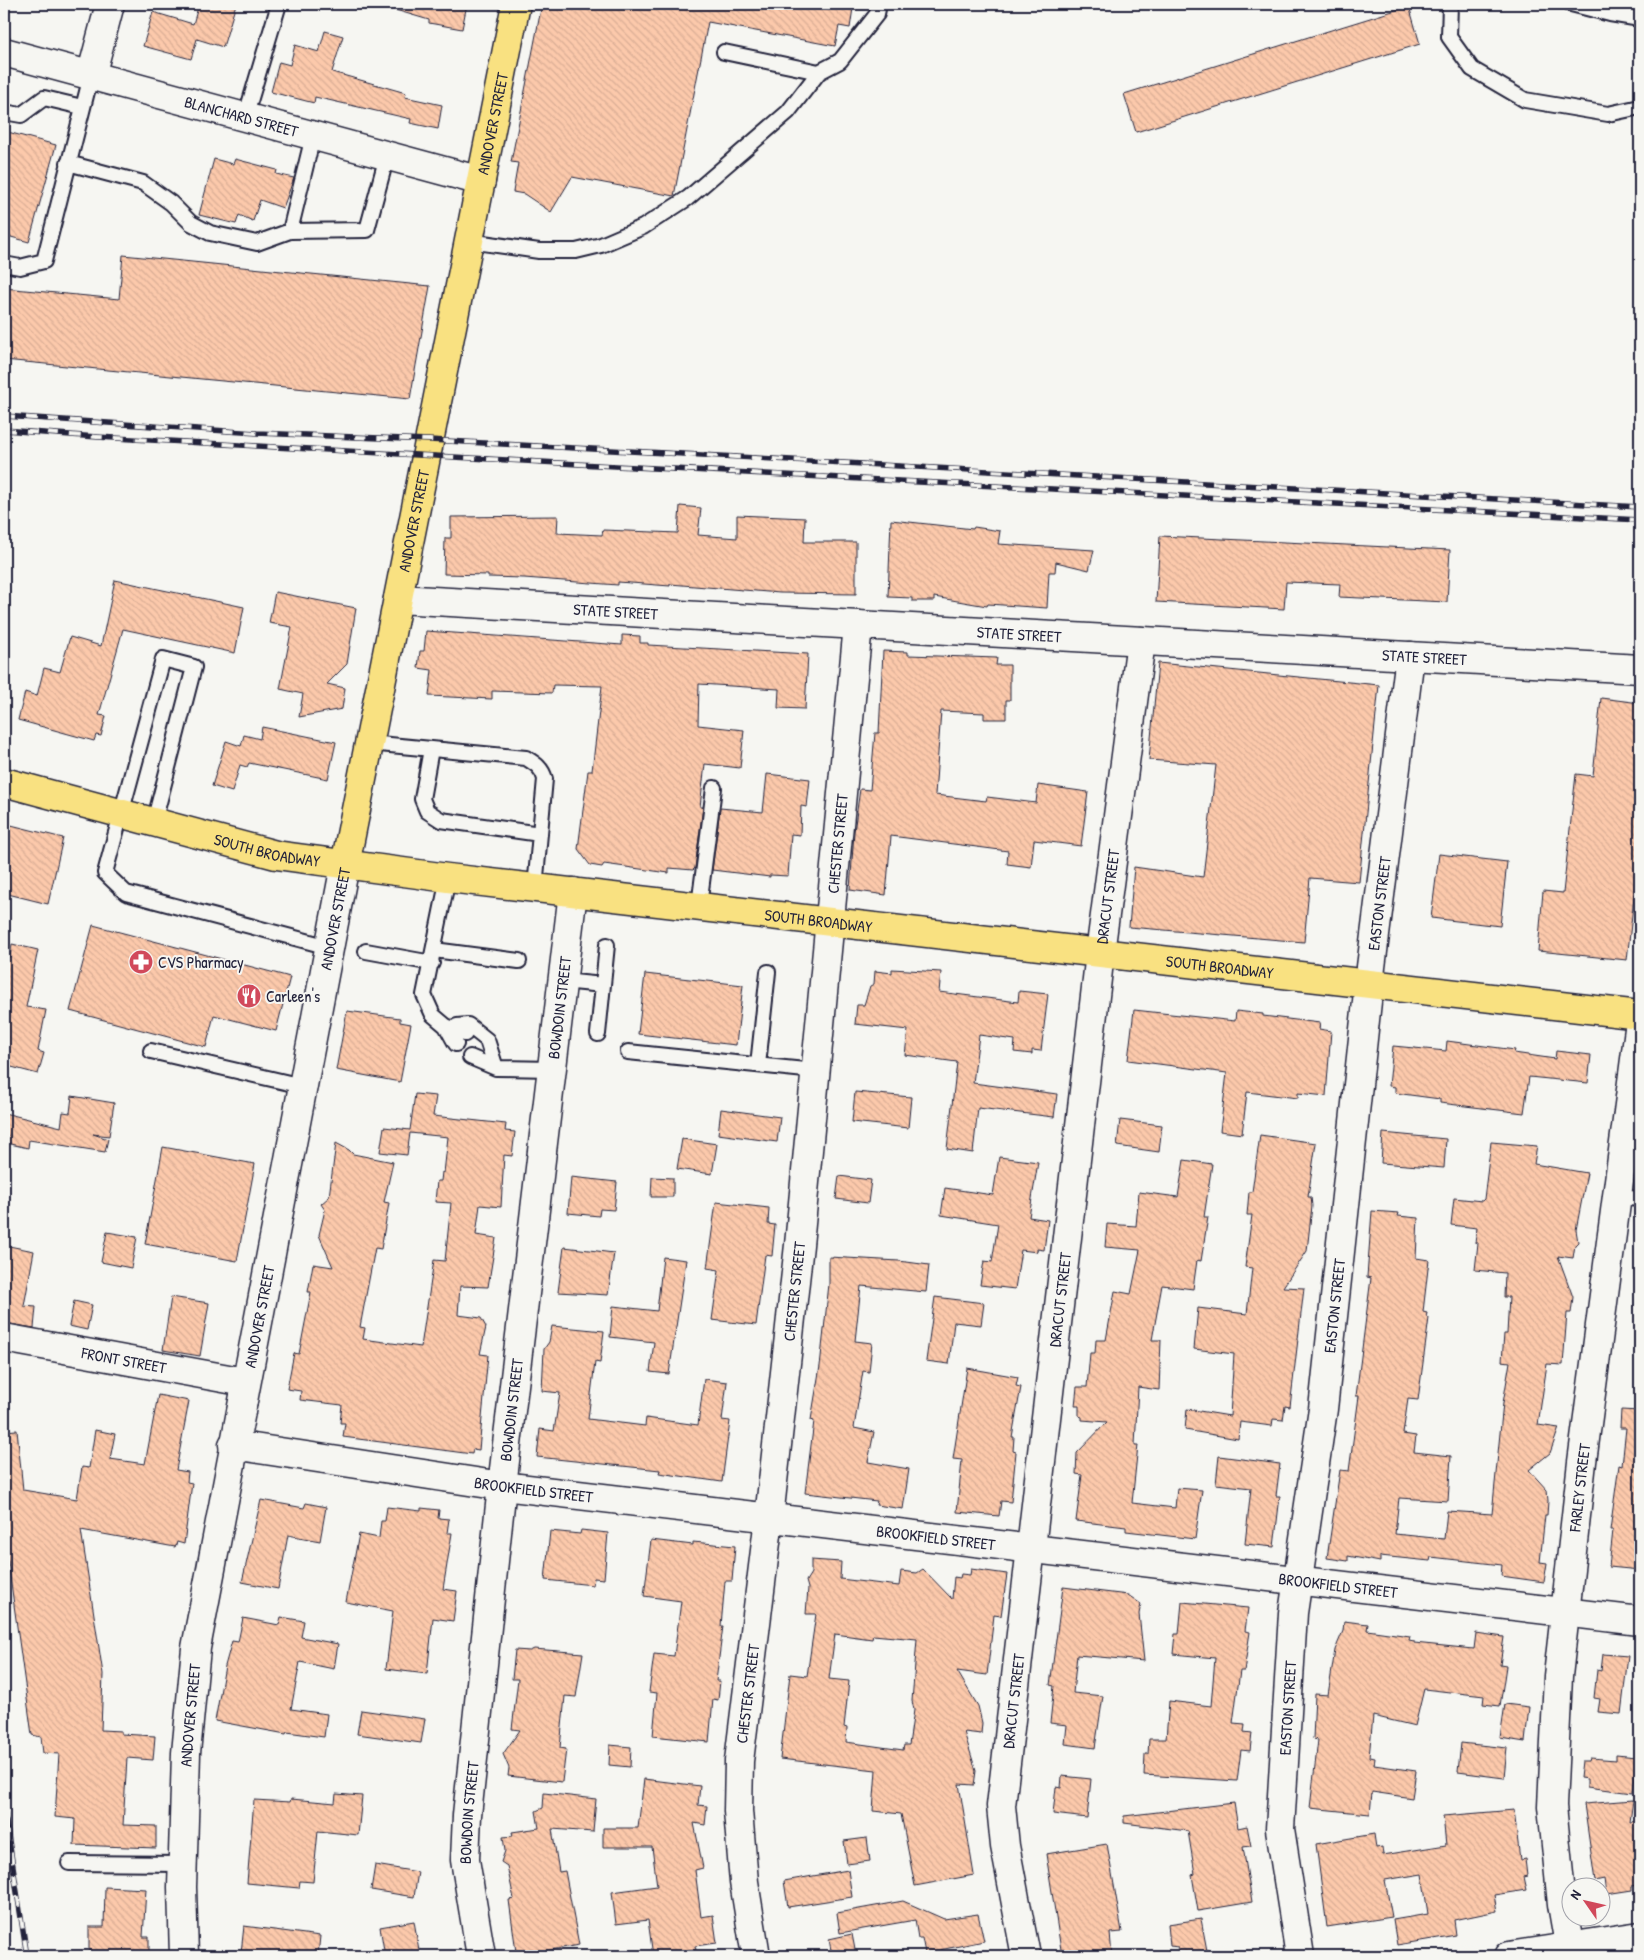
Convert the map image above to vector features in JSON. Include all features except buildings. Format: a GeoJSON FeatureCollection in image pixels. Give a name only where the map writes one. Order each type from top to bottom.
{"type":"FeatureCollection","features":[{"type":"Feature","properties":{"kind":"main road","name":"ANDOVER STREET"},"geometry":{"type":"LineString","coordinates":[[345,865],[516,4]]}},
{"type":"Feature","properties":{"kind":"main road","name":"SOUTH BROADWAY"},"geometry":{"type":"LineString","coordinates":[[4,782],[276,855],[345,865],[1640,1015]]}},
{"type":"Feature","properties":{"kind":"street"},"geometry":{"type":"LineString","coordinates":[[91,76],[110,4]]}},
{"type":"Feature","properties":{"kind":"street","name":"BLANCHARD STREET"},"geometry":{"type":"LineString","coordinates":[[4,52],[480,181]]}},
{"type":"Feature","properties":{"kind":"street","name":"STATE STREET"},"geometry":{"type":"LineString","coordinates":[[398,599],[1640,669]]}},
{"type":"Feature","properties":{"kind":"street","name":"CHESTER STREET"},"geometry":{"type":"LineString","coordinates":[[756,1956],[744,1882],[738,1810],[739,1762],[769,1518],[858,625]]}},
{"type":"Feature","properties":{"kind":"street","name":"DRACUT STREET"},"geometry":{"type":"LineString","coordinates":[[1026,1956],[1004,1846],[1001,1806],[1100,953],[1141,641]]}},
{"type":"Feature","properties":{"kind":"street","name":"EASTON STREET"},"geometry":{"type":"LineString","coordinates":[[1300,1956],[1280,1829],[1293,1613],[1323,1409],[1369,983],[1410,656]]}},
{"type":"Feature","properties":{"kind":"street","name":"ANDOVER STREET"},"geometry":{"type":"LineString","coordinates":[[184,1956],[183,1864],[186,1753],[196,1648],[233,1445],[345,865]]}},
{"type":"Feature","properties":{"kind":"street","name":"BOWDOIN STREET"},"geometry":{"type":"LineString","coordinates":[[481,1956],[465,1860],[466,1814],[502,1486],[573,892]]}},
{"type":"Feature","properties":{"kind":"street","name":"FARLEY STREET"},"geometry":{"type":"LineString","coordinates":[[1570,1952],[1562,1904],[1552,1806],[1558,1676],[1582,1462],[1629,1198],[1640,1021]]}},
{"type":"Feature","properties":{"kind":"street","name":"FRONT STREET"},"geometry":{"type":"LineString","coordinates":[[4,1338],[245,1382]]}},
{"type":"Feature","properties":{"kind":"street","name":"BROOKFIELD STREET"},"geometry":{"type":"LineString","coordinates":[[233,1445],[502,1486],[1640,1621]]}},
{"type":"Feature","properties":{"kind":"street"},"geometry":{"type":"LineString","coordinates":[[1509,1956],[1570,1952],[1640,1936]]}},
{"type":"Feature","properties":{"kind":"lane"},"geometry":{"type":"LineString","coordinates":[[246,118],[279,4]]}},
{"type":"Feature","properties":{"kind":"lane"},"geometry":{"type":"LineString","coordinates":[[469,241],[539,251],[576,251],[601,245],[643,227],[688,198],[788,112],[819,72],[840,61],[877,14],[878,4]]}},
{"type":"Feature","properties":{"kind":"lane"},"geometry":{"type":"LineString","coordinates":[[1450,4],[1449,37],[1472,69],[1525,100],[1608,114],[1640,107]]}},
{"type":"Feature","properties":{"kind":"lane"},"geometry":{"type":"LineString","coordinates":[[1571,4],[1640,19]]}},
{"type":"Feature","properties":{"kind":"lane"},"geometry":{"type":"LineString","coordinates":[[724,52],[819,72]]}},
{"type":"Feature","properties":{"kind":"lane"},"geometry":{"type":"LineString","coordinates":[[4,264],[20,266],[44,261],[91,76]]}},
{"type":"Feature","properties":{"kind":"lane"},"geometry":{"type":"LineString","coordinates":[[4,112],[22,115],[44,98],[82,107]]}},
{"type":"Feature","properties":{"kind":"lane"},"geometry":{"type":"LineString","coordinates":[[290,231],[313,136]]}},
{"type":"Feature","properties":{"kind":"lane"},"geometry":{"type":"LineString","coordinates":[[68,163],[142,184],[171,204],[191,223],[210,233],[257,242],[290,231],[368,230],[387,156]]}},
{"type":"Feature","properties":{"kind":"lane"},"geometry":{"type":"LineString","coordinates":[[154,822],[194,667],[163,658],[119,813],[105,873],[126,893],[329,947]]}},
{"type":"Feature","properties":{"kind":"lane"},"geometry":{"type":"LineString","coordinates":[[369,744],[526,758],[542,769],[545,779],[534,888]]}},
{"type":"Feature","properties":{"kind":"lane"},"geometry":{"type":"LineString","coordinates":[[431,749],[422,799],[427,811],[440,820],[540,834]]}},
{"type":"Feature","properties":{"kind":"lane"},"geometry":{"type":"LineString","coordinates":[[699,906],[714,788]]}},
{"type":"Feature","properties":{"kind":"lane"},"geometry":{"type":"LineString","coordinates":[[448,878],[424,995],[433,1016],[461,1039]]}},
{"type":"Feature","properties":{"kind":"lane"},"geometry":{"type":"LineString","coordinates":[[598,1034],[606,945]]}},
{"type":"Feature","properties":{"kind":"lane"},"geometry":{"type":"LineString","coordinates":[[366,951],[519,961]]}},
{"type":"Feature","properties":{"kind":"lane"},"geometry":{"type":"LineString","coordinates":[[758,1065],[768,972]]}},
{"type":"Feature","properties":{"kind":"lane"},"geometry":{"type":"LineString","coordinates":[[563,981],[603,985]]}},
{"type":"Feature","properties":{"kind":"lane"},"geometry":{"type":"LineString","coordinates":[[446,1026],[468,1025],[487,1040],[496,1068]]}},
{"type":"Feature","properties":{"kind":"lane"},"geometry":{"type":"LineString","coordinates":[[151,1052],[302,1086]]}},
{"type":"Feature","properties":{"kind":"lane"},"geometry":{"type":"LineString","coordinates":[[475,1052],[496,1068],[552,1069]]}},
{"type":"Feature","properties":{"kind":"lane"},"geometry":{"type":"LineString","coordinates":[[628,1052],[815,1071]]}},
{"type":"Feature","properties":{"kind":"lane"},"geometry":{"type":"LineString","coordinates":[[70,1863],[183,1864]]}},
{"type":"Feature","properties":{"kind":"railway"},"geometry":{"type":"LineString","coordinates":[[4,416],[257,433],[429,440],[1640,507]]}},
{"type":"Feature","properties":{"kind":"railway"},"geometry":{"type":"LineString","coordinates":[[4,430],[559,463],[1640,520]]}},
{"type":"Feature","properties":{"kind":"railway"},"geometry":{"type":"LineString","coordinates":[[4,1809],[27,1956]]}},
{"type":"Feature","properties":{"kind":"place","name":"CVS Pharmacy"},"geometry":{"type":"Point","coordinates":[141,962]}},
{"type":"Feature","properties":{"kind":"place","name":"Carleen's"},"geometry":{"type":"Point","coordinates":[249,996]}}]}
